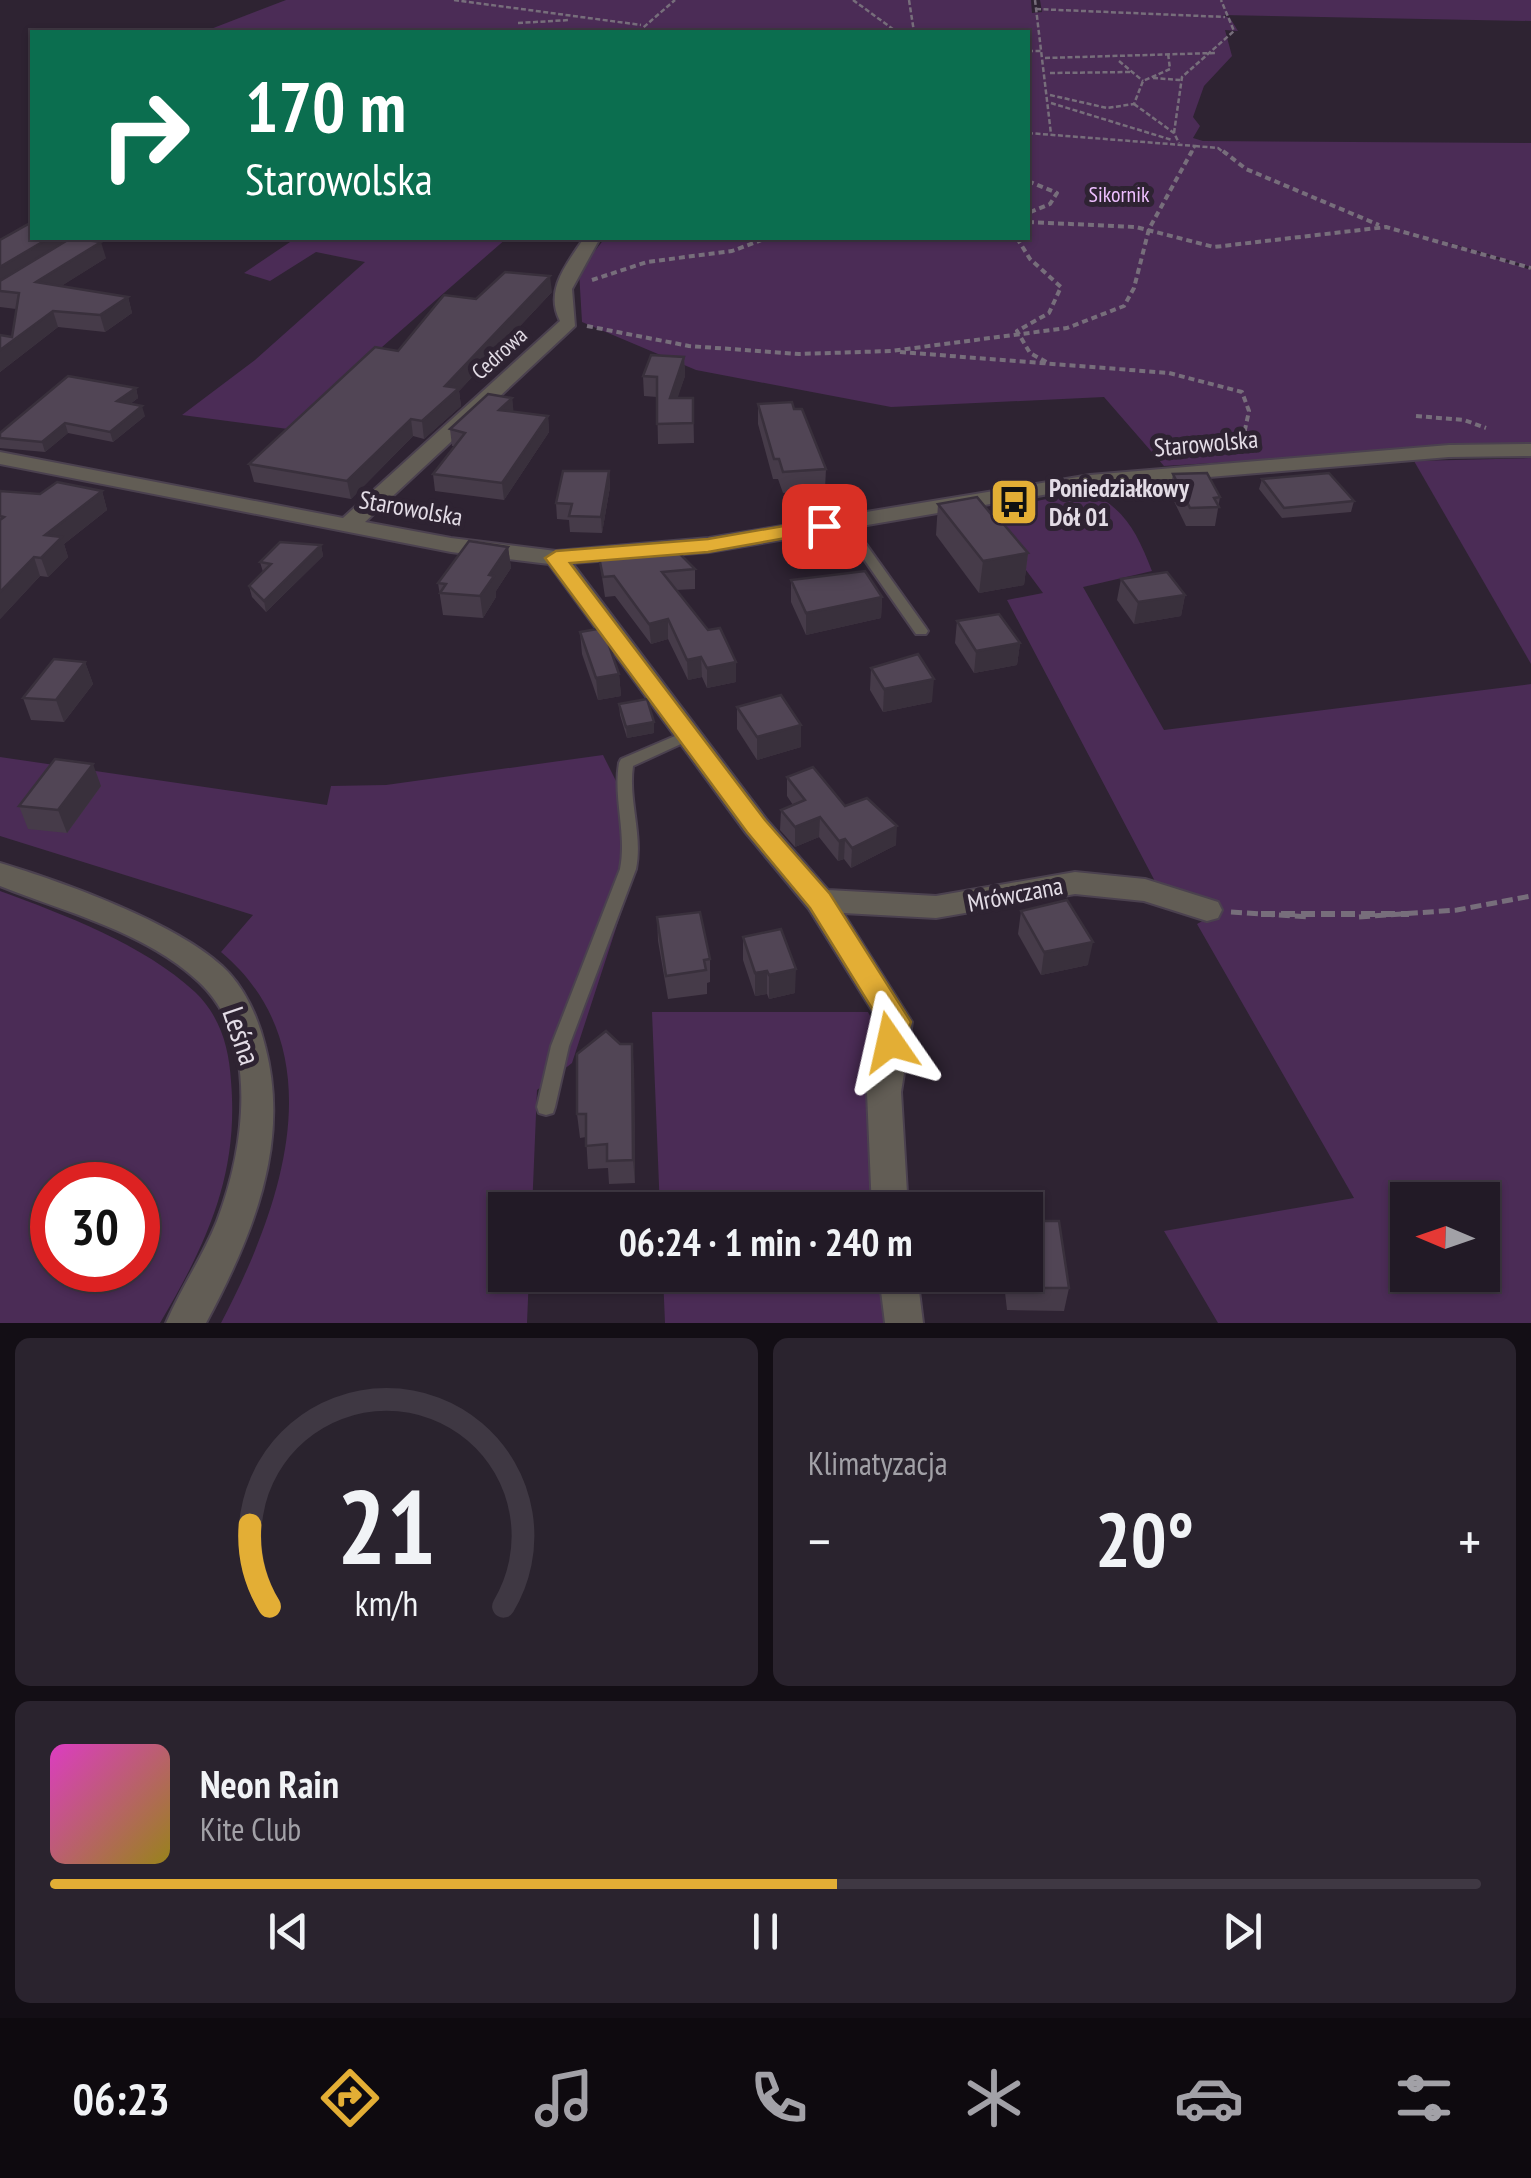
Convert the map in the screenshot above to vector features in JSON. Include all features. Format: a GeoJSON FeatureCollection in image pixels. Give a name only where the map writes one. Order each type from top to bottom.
{"type":"FeatureCollection","features":[{"type":"Feature","properties":{"kind":"street"},"geometry":{"type":"LineString","coordinates":[[569,322],[561,310],[566,278],[591,240]]}},
{"type":"Feature","properties":{"kind":"street","name":"Cedrowa"},"geometry":{"type":"LineString","coordinates":[[348,525],[569,322]]}},
{"type":"Feature","properties":{"kind":"street","name":"Starowolska"},"geometry":{"type":"LineString","coordinates":[[0,458],[348,525],[556,558],[708,546],[1064,484],[1448,451],[1531,450]]}},
{"type":"Feature","properties":{"kind":"street"},"geometry":{"type":"LineString","coordinates":[[556,558],[756,826],[820,901],[896,1022],[884,1059],[881,1120],[888,1192]]}},
{"type":"Feature","properties":{"kind":"street","name":"Leśna"},"geometry":{"type":"LineString","coordinates":[[0,874],[120,924],[200,966],[221,985],[239,1014],[257,1086],[253,1165],[220,1260],[185,1323]]}},
{"type":"Feature","properties":{"kind":"street","name":"Mrówczana"},"geometry":{"type":"LineString","coordinates":[[820,901],[936,908],[1076,883],[1145,890],[1207,910]]}},
{"type":"Feature","properties":{"kind":"street"},"geometry":{"type":"LineString","coordinates":[[900,1292],[904,1323]]}},
{"type":"Feature","properties":{"kind":"lane"},"geometry":{"type":"LineString","coordinates":[[844,522],[921,631]]}},
{"type":"Feature","properties":{"kind":"lane"},"geometry":{"type":"LineString","coordinates":[[546,1107],[551,1069],[630,865],[622,778],[626,763],[690,735]]}},
{"type":"Feature","properties":{"kind":"path"},"geometry":{"type":"LineString","coordinates":[[454,0],[642,26]]}},
{"type":"Feature","properties":{"kind":"path"},"geometry":{"type":"LineString","coordinates":[[639,30],[674,0]]}},
{"type":"Feature","properties":{"kind":"path"},"geometry":{"type":"LineString","coordinates":[[853,0],[893,30]]}},
{"type":"Feature","properties":{"kind":"path"},"geometry":{"type":"LineString","coordinates":[[909,0],[914,30]]}},
{"type":"Feature","properties":{"kind":"path"},"geometry":{"type":"LineString","coordinates":[[1035,0],[1048,73],[1051,134]]}},
{"type":"Feature","properties":{"kind":"path"},"geometry":{"type":"LineString","coordinates":[[1174,133],[1180,80],[1188,69],[1215,53],[1234,30],[1225,17],[1221,0]]}},
{"type":"Feature","properties":{"kind":"path"},"geometry":{"type":"LineString","coordinates":[[1036,9],[1225,17]]}},
{"type":"Feature","properties":{"kind":"path"},"geometry":{"type":"LineString","coordinates":[[518,23],[578,18]]}},
{"type":"Feature","properties":{"kind":"path"},"geometry":{"type":"LineString","coordinates":[[1030,50],[1044,52]]}},
{"type":"Feature","properties":{"kind":"path"},"geometry":{"type":"LineString","coordinates":[[1045,58],[1117,59],[1215,53]]}},
{"type":"Feature","properties":{"kind":"path"},"geometry":{"type":"LineString","coordinates":[[1134,104],[1144,82],[1170,69],[1168,54]]}},
{"type":"Feature","properties":{"kind":"path"},"geometry":{"type":"LineString","coordinates":[[1117,59],[1144,82]]}},
{"type":"Feature","properties":{"kind":"path"},"geometry":{"type":"LineString","coordinates":[[1048,73],[1132,72]]}},
{"type":"Feature","properties":{"kind":"path"},"geometry":{"type":"LineString","coordinates":[[1151,78],[1180,80]]}},
{"type":"Feature","properties":{"kind":"path"},"geometry":{"type":"LineString","coordinates":[[1050,95],[1107,108],[1134,104],[1174,133],[1180,143]]}},
{"type":"Feature","properties":{"kind":"path"},"geometry":{"type":"LineString","coordinates":[[1051,103],[1180,143],[1218,148],[1246,169],[1386,227],[1531,268]]}},
{"type":"Feature","properties":{"kind":"path"},"geometry":{"type":"LineString","coordinates":[[1030,133],[1180,143]]}},
{"type":"Feature","properties":{"kind":"path"},"geometry":{"type":"LineString","coordinates":[[892,352],[1017,331],[1066,328],[1124,306],[1134,288],[1149,229],[1196,146]]}},
{"type":"Feature","properties":{"kind":"path"},"geometry":{"type":"LineString","coordinates":[[1030,182],[1057,193],[1050,204],[1030,213]]}},
{"type":"Feature","properties":{"kind":"path"},"geometry":{"type":"LineString","coordinates":[[1030,222],[1149,229],[1214,246],[1386,227]]}},
{"type":"Feature","properties":{"kind":"path"},"geometry":{"type":"LineString","coordinates":[[589,281],[647,262],[732,252],[762,240]]}},
{"type":"Feature","properties":{"kind":"path"},"geometry":{"type":"LineString","coordinates":[[1017,331],[1050,313],[1061,287],[1030,259],[1018,240]]}},
{"type":"Feature","properties":{"kind":"path"},"geometry":{"type":"LineString","coordinates":[[569,322],[744,352],[892,352],[1169,372],[1242,392],[1249,410],[1241,448],[1230,468]]}},
{"type":"Feature","properties":{"kind":"path"},"geometry":{"type":"LineString","coordinates":[[1017,331],[1030,353],[1054,366]]}},
{"type":"Feature","properties":{"kind":"path"},"geometry":{"type":"LineString","coordinates":[[1416,416],[1464,420],[1497,433]]}},
{"type":"Feature","properties":{"kind":"path"},"geometry":{"type":"LineString","coordinates":[[1207,910],[1346,918],[1488,906],[1531,896]]}},
{"type":"Feature","properties":{"kind":"green space","name":"Sikornik"},"geometry":{"type":"Polygon","coordinates":[[[286,0],[1031,0],[1032,13],[1042,12],[1040,0],[1531,0],[1531,21],[1222,15],[1230,18],[1238,31],[1225,30],[1232,56],[1204,86],[1193,117],[1200,126],[1193,138],[1531,143],[1531,267],[1437,239],[1531,270],[1531,443],[1164,466],[1104,397],[891,407],[696,370],[582,322],[579,271],[603,240],[1030,240],[1030,30],[208,30],[286,0]]]}},
{"type":"Feature","properties":{"kind":"green space"},"geometry":{"type":"Polygon","coordinates":[[[293,240],[505,240],[288,429],[182,415],[255,360],[365,262],[316,252],[270,281],[244,273],[293,240]]]}},
{"type":"Feature","properties":{"kind":"green space"},"geometry":{"type":"Polygon","coordinates":[[[1531,458],[1531,664],[1414,461],[1531,458]]]}},
{"type":"Feature","properties":{"kind":"green space"},"geometry":{"type":"Polygon","coordinates":[[[1086,491],[1111,505],[1128,523],[1152,571],[1083,587],[1164,730],[1531,684],[1531,1323],[1218,1323],[1164,1231],[1354,1198],[1197,924],[1213,915],[1158,887],[1007,600],[1043,593],[983,512],[1086,491]]]}},
{"type":"Feature","properties":{"kind":"green space"},"geometry":{"type":"Polygon","coordinates":[[[603,755],[627,803],[637,864],[572,1063],[537,1090],[533,1192],[488,1192],[488,1292],[528,1292],[527,1323],[221,1323],[263,1231],[287,1132],[288,1082],[279,1035],[257,991],[221,952],[253,915],[0,836],[0,757],[327,805],[331,786],[386,785],[603,755]]]}},
{"type":"Feature","properties":{"kind":"green space"},"geometry":{"type":"Polygon","coordinates":[[[0,891],[77,921],[152,959],[195,992],[217,1022],[230,1068],[230,1147],[205,1236],[160,1323],[0,1323],[0,891]]]}},
{"type":"Feature","properties":{"kind":"green space"},"geometry":{"type":"Polygon","coordinates":[[[652,1012],[868,1012],[877,1029],[870,1138],[878,1192],[659,1192],[652,1012]]]}},
{"type":"Feature","properties":{"kind":"green space"},"geometry":{"type":"Polygon","coordinates":[[[664,1292],[891,1292],[895,1323],[665,1323],[664,1292]]]}},
{"type":"Feature","properties":{"kind":"building"},"geometry":{"type":"Polygon","coordinates":[[[30,223],[30,240],[46,240],[0,267],[0,240],[30,223]]]}},
{"type":"Feature","properties":{"kind":"building"},"geometry":{"type":"Polygon","coordinates":[[[68,240],[86,240],[101,242],[36,282],[128,297],[100,315],[53,311],[0,350],[0,335],[12,337],[19,293],[0,291],[0,281],[68,240]]]}},
{"type":"Feature","properties":{"kind":"building"},"geometry":{"type":"Polygon","coordinates":[[[505,272],[550,276],[445,386],[459,388],[422,421],[411,419],[347,481],[249,464],[375,347],[398,351],[444,295],[476,299],[505,272]]]}},
{"type":"Feature","properties":{"kind":"building"},"geometry":{"type":"Polygon","coordinates":[[[651,355],[684,357],[670,398],[693,398],[693,423],[657,424],[657,377],[643,376],[651,355]]]}},
{"type":"Feature","properties":{"kind":"building"},"geometry":{"type":"Polygon","coordinates":[[[68,376],[136,388],[117,401],[142,406],[110,432],[65,423],[42,442],[0,438],[0,433],[68,376]]]}},
{"type":"Feature","properties":{"kind":"building"},"geometry":{"type":"Polygon","coordinates":[[[488,394],[512,398],[499,410],[548,416],[502,483],[433,474],[465,433],[450,429],[488,394]]]}},
{"type":"Feature","properties":{"kind":"building"},"geometry":{"type":"Polygon","coordinates":[[[792,402],[794,409],[802,409],[826,469],[783,472],[779,459],[774,459],[758,404],[792,402]]]}},
{"type":"Feature","properties":{"kind":"building"},"geometry":{"type":"Polygon","coordinates":[[[563,471],[609,471],[601,517],[569,516],[572,504],[556,503],[563,471]]]}},
{"type":"Feature","properties":{"kind":"building"},"geometry":{"type":"Polygon","coordinates":[[[1207,473],[1220,497],[1214,498],[1219,507],[1190,508],[1173,474],[1207,473]]]}},
{"type":"Feature","properties":{"kind":"building"},"geometry":{"type":"Polygon","coordinates":[[[1329,473],[1354,501],[1284,508],[1262,479],[1329,473]]]}},
{"type":"Feature","properties":{"kind":"building"},"geometry":{"type":"Polygon","coordinates":[[[57,482],[102,491],[45,535],[62,537],[41,558],[34,557],[0,592],[0,520],[4,517],[0,516],[0,491],[40,494],[57,482]]]}},
{"type":"Feature","properties":{"kind":"building"},"geometry":{"type":"Polygon","coordinates":[[[977,497],[1028,553],[983,561],[938,504],[977,497]]]}},
{"type":"Feature","properties":{"kind":"building"},"geometry":{"type":"Polygon","coordinates":[[[469,541],[508,547],[480,596],[440,593],[446,584],[438,583],[469,541]]]}},
{"type":"Feature","properties":{"kind":"building"},"geometry":{"type":"Polygon","coordinates":[[[280,542],[321,545],[264,601],[249,586],[271,564],[260,562],[280,542]]]}},
{"type":"Feature","properties":{"kind":"building"},"geometry":{"type":"Polygon","coordinates":[[[675,549],[695,569],[662,572],[708,630],[720,628],[736,662],[707,668],[701,657],[687,660],[668,619],[649,624],[614,576],[603,577],[599,557],[675,549]]]}},
{"type":"Feature","properties":{"kind":"building"},"geometry":{"type":"Polygon","coordinates":[[[865,571],[882,597],[806,613],[791,580],[865,571]]]}},
{"type":"Feature","properties":{"kind":"building"},"geometry":{"type":"Polygon","coordinates":[[[1167,572],[1185,595],[1138,602],[1121,579],[1167,572]]]}},
{"type":"Feature","properties":{"kind":"building"},"geometry":{"type":"Polygon","coordinates":[[[999,614],[1020,643],[976,651],[957,621],[999,614]]]}},
{"type":"Feature","properties":{"kind":"building"},"geometry":{"type":"Polygon","coordinates":[[[603,628],[619,674],[596,678],[580,632],[603,628]]]}},
{"type":"Feature","properties":{"kind":"building"},"geometry":{"type":"Polygon","coordinates":[[[918,654],[934,679],[884,689],[871,668],[918,654]]]}},
{"type":"Feature","properties":{"kind":"building"},"geometry":{"type":"Polygon","coordinates":[[[54,659],[85,662],[56,700],[23,698],[54,659]]]}},
{"type":"Feature","properties":{"kind":"building"},"geometry":{"type":"Polygon","coordinates":[[[781,695],[801,725],[757,737],[737,707],[781,695]]]}},
{"type":"Feature","properties":{"kind":"building"},"geometry":{"type":"Polygon","coordinates":[[[647,699],[654,722],[626,727],[619,704],[647,699]]]}},
{"type":"Feature","properties":{"kind":"building"},"geometry":{"type":"Polygon","coordinates":[[[55,759],[93,764],[58,810],[19,806],[55,759]]]}},
{"type":"Feature","properties":{"kind":"building"},"geometry":{"type":"Polygon","coordinates":[[[813,767],[845,806],[867,798],[897,826],[852,848],[845,839],[839,841],[820,817],[795,827],[781,810],[805,800],[787,777],[813,767]]]}},
{"type":"Feature","properties":{"kind":"building"},"geometry":{"type":"Polygon","coordinates":[[[1067,900],[1093,942],[1044,952],[1021,911],[1067,900]]]}},
{"type":"Feature","properties":{"kind":"building"},"geometry":{"type":"Polygon","coordinates":[[[700,912],[710,959],[704,960],[706,970],[666,976],[657,917],[700,912]]]}},
{"type":"Feature","properties":{"kind":"building"},"geometry":{"type":"Polygon","coordinates":[[[781,929],[796,969],[769,975],[767,971],[755,973],[743,937],[781,929]]]}},
{"type":"Feature","properties":{"kind":"building"},"geometry":{"type":"Polygon","coordinates":[[[606,1031],[620,1044],[632,1044],[633,1160],[607,1161],[607,1144],[586,1146],[586,1114],[577,1114],[577,1054],[606,1031]]]}},
{"type":"Feature","properties":{"kind":"building"},"geometry":{"type":"Polygon","coordinates":[[[1043,1221],[1059,1221],[1069,1288],[1043,1288],[1043,1221]]]}},
{"type":"Feature","properties":{"kind":"place","name":"Poniedziałkowy Dół 01"},"geometry":{"type":"Point","coordinates":[1014,502]}},
{"type":"Feature","properties":{"kind":"route"},"geometry":{"type":"LineString","coordinates":[[824,526],[708,546],[556,558],[756,826],[820,901],[896,1022],[890,1042]]}}]}
